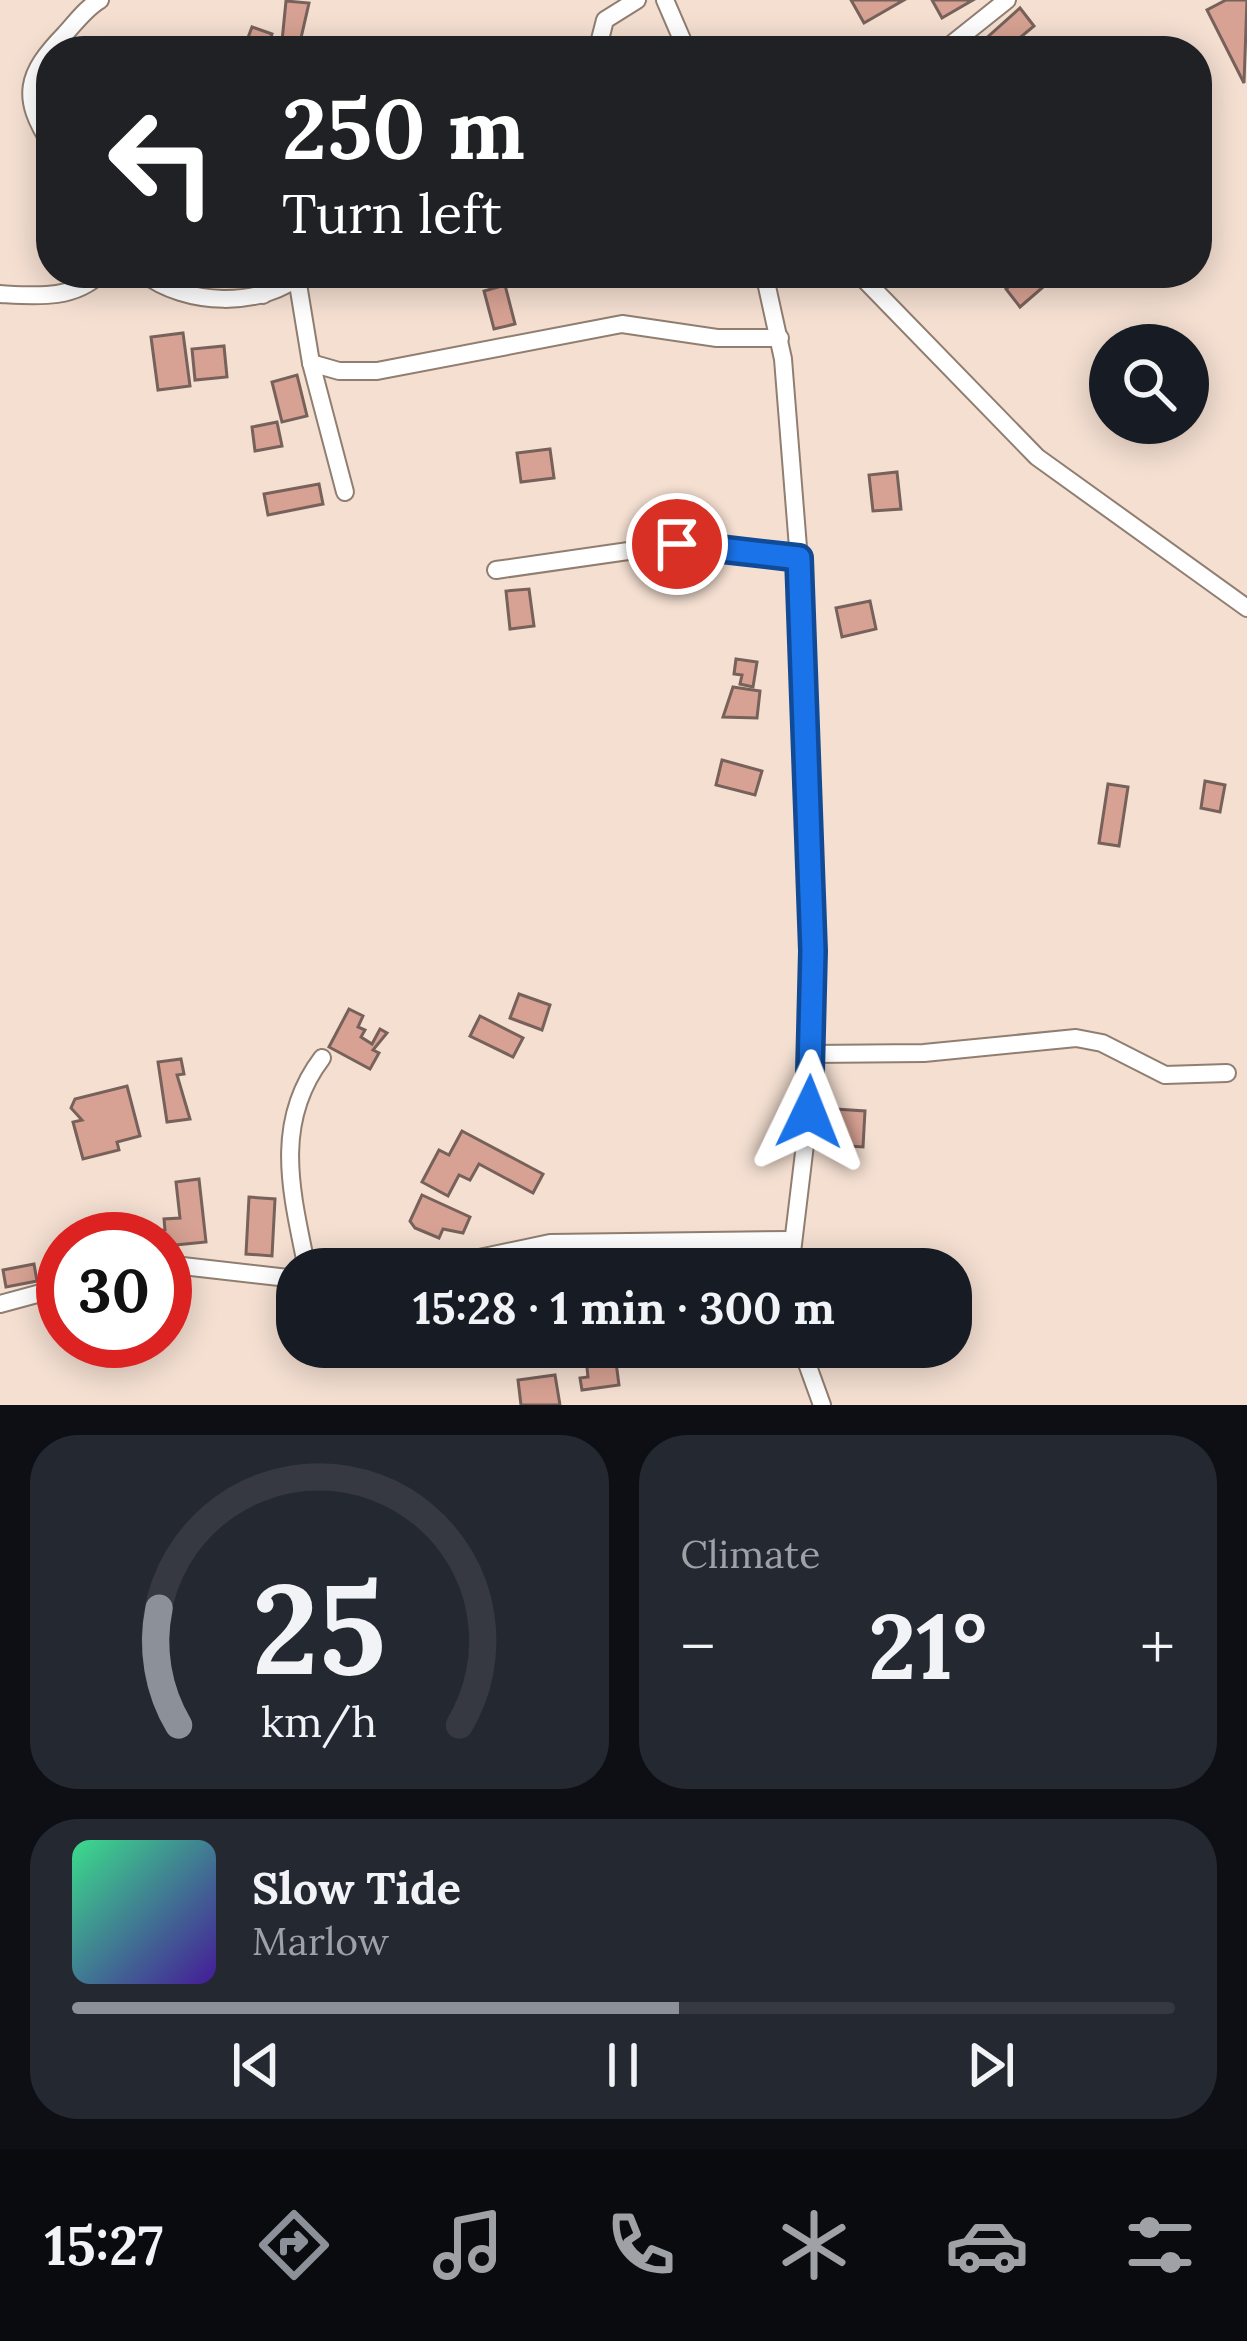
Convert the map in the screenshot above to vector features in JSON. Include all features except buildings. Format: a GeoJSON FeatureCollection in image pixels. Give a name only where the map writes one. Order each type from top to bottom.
{"type":"FeatureCollection","features":[{"type":"Feature","properties":{"kind":"street"},"geometry":{"type":"LineString","coordinates":[[63,36],[100,0]]}},
{"type":"Feature","properties":{"kind":"street"},"geometry":{"type":"LineString","coordinates":[[601,36],[605,20],[637,0]]}},
{"type":"Feature","properties":{"kind":"street"},"geometry":{"type":"LineString","coordinates":[[665,0],[681,36]]}},
{"type":"Feature","properties":{"kind":"street"},"geometry":{"type":"LineString","coordinates":[[962,36],[1007,0]]}},
{"type":"Feature","properties":{"kind":"street"},"geometry":{"type":"LineString","coordinates":[[36,68],[32,76],[36,121]]}},
{"type":"Feature","properties":{"kind":"street"},"geometry":{"type":"LineString","coordinates":[[0,294],[86,288]]}},
{"type":"Feature","properties":{"kind":"street"},"geometry":{"type":"LineString","coordinates":[[171,288],[184,295],[263,295],[277,288]]}},
{"type":"Feature","properties":{"kind":"street"},"geometry":{"type":"LineString","coordinates":[[262,288],[263,295]]}},
{"type":"Feature","properties":{"kind":"street"},"geometry":{"type":"LineString","coordinates":[[302,288],[311,363],[345,492]]}},
{"type":"Feature","properties":{"kind":"street"},"geometry":{"type":"LineString","coordinates":[[768,288],[780,338],[799,558],[813,951],[811,1054],[791,1248]]}},
{"type":"Feature","properties":{"kind":"street"},"geometry":{"type":"LineString","coordinates":[[873,288],[1037,458],[1247,608]]}},
{"type":"Feature","properties":{"kind":"street"},"geometry":{"type":"LineString","coordinates":[[311,363],[339,371],[377,371],[622,324],[717,338],[780,338]]}},
{"type":"Feature","properties":{"kind":"street"},"geometry":{"type":"LineString","coordinates":[[496,570],[677,544],[799,558]]}},
{"type":"Feature","properties":{"kind":"street"},"geometry":{"type":"LineString","coordinates":[[811,1054],[924,1053],[1076,1038],[1102,1043],[1165,1075],[1227,1073]]}},
{"type":"Feature","properties":{"kind":"street"},"geometry":{"type":"LineString","coordinates":[[305,1248],[290,1125],[302,1084],[322,1058]]}},
{"type":"Feature","properties":{"kind":"street"},"geometry":{"type":"LineString","coordinates":[[527,1248],[550,1243],[792,1240]]}},
{"type":"Feature","properties":{"kind":"street"},"geometry":{"type":"LineString","coordinates":[[192,1267],[276,1277]]}},
{"type":"Feature","properties":{"kind":"street"},"geometry":{"type":"LineString","coordinates":[[0,1304],[36,1294]]}},
{"type":"Feature","properties":{"kind":"street"},"geometry":{"type":"LineString","coordinates":[[809,1368],[822,1405]]}},
{"type":"Feature","properties":{"kind":"route"},"geometry":{"type":"LineString","coordinates":[[677,544],[799,558],[813,951],[809,1112]]}}]}
